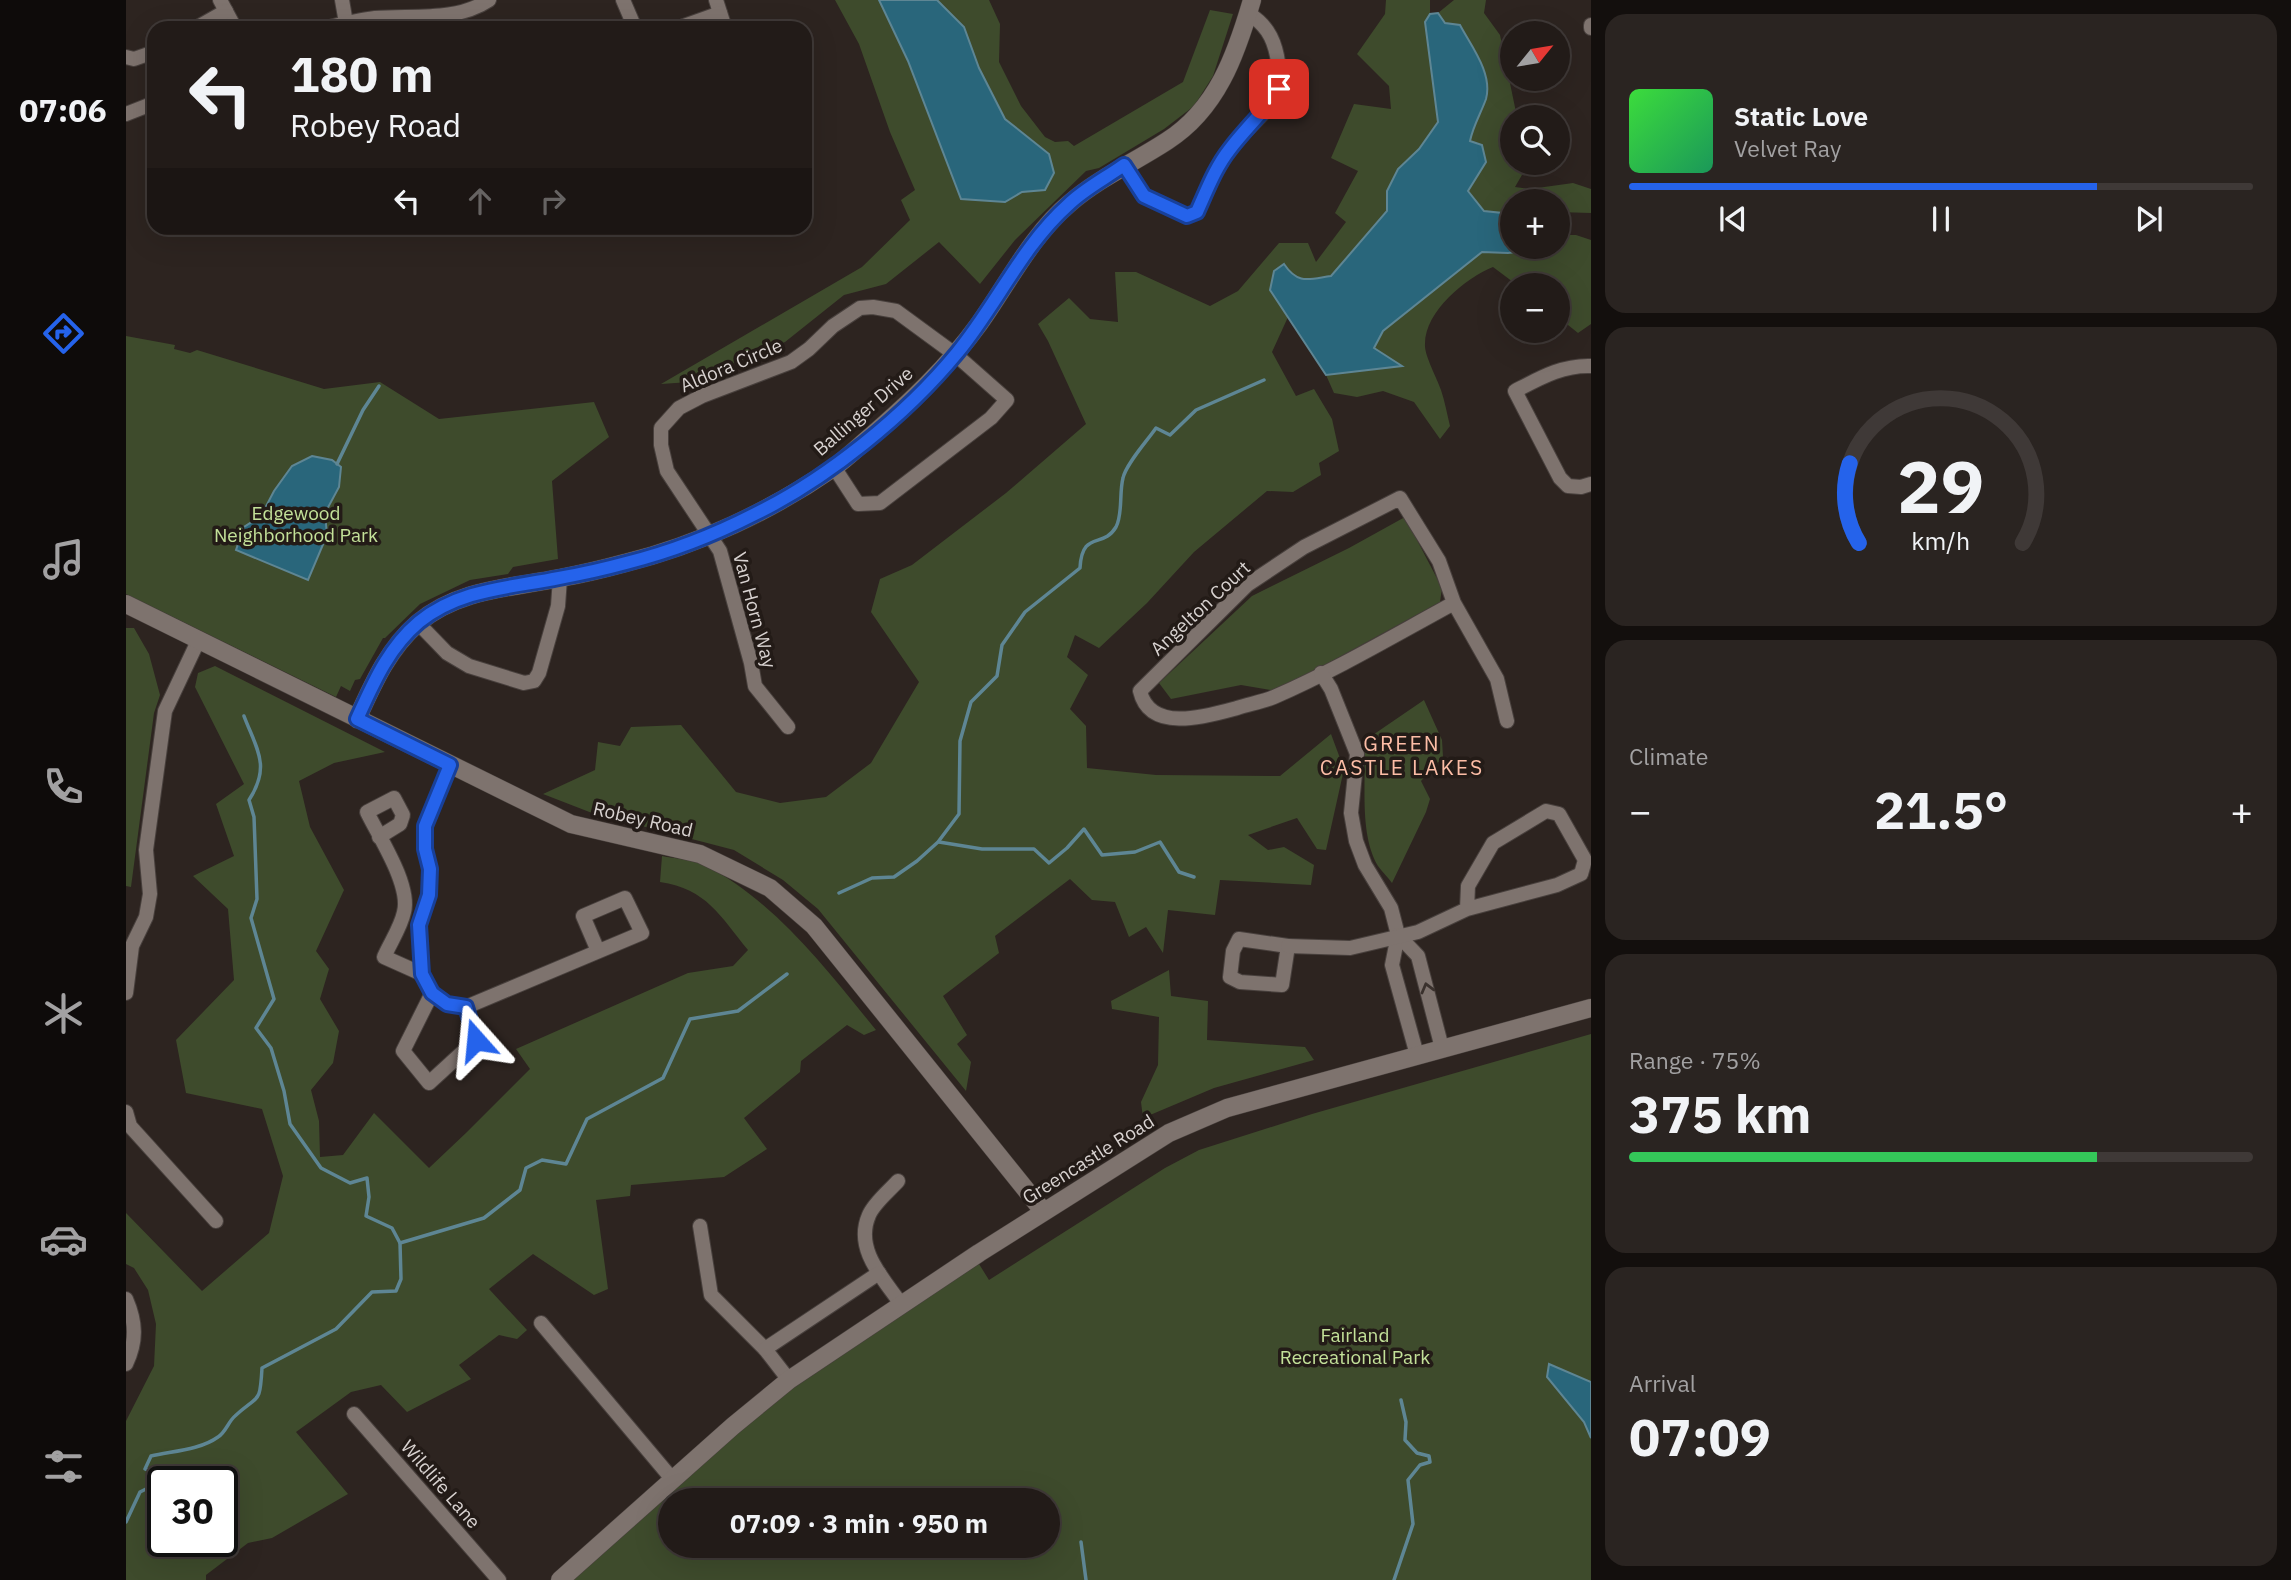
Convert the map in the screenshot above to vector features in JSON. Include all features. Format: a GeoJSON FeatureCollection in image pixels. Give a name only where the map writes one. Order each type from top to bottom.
{"type":"FeatureCollection","features":[{"type":"Feature","properties":{"kind":"street"},"geometry":{"type":"LineString","coordinates":[[342,0],[346,21]]}},
{"type":"Feature","properties":{"kind":"street"},"geometry":{"type":"LineString","coordinates":[[357,21],[373,18],[432,17],[475,9],[489,0]]}},
{"type":"Feature","properties":{"kind":"street"},"geometry":{"type":"LineString","coordinates":[[623,0],[632,21]]}},
{"type":"Feature","properties":{"kind":"street"},"geometry":{"type":"LineString","coordinates":[[204,21],[223,5],[231,21]]}},
{"type":"Feature","properties":{"kind":"street"},"geometry":{"type":"LineString","coordinates":[[691,21],[718,6]]}},
{"type":"Feature","properties":{"kind":"street"},"geometry":{"type":"LineString","coordinates":[[1124,165],[1144,196],[1187,216],[1197,212],[1215,171],[1231,148],[1265,111],[1279,89],[1280,68],[1275,44],[1250,6]]}},
{"type":"Feature","properties":{"kind":"street","name":"Ballinger Drive"},"geometry":{"type":"LineString","coordinates":[[357,719],[394,647],[418,623],[441,607],[468,595],[628,563],[710,535],[757,513],[834,467],[904,407],[956,355],[1046,227],[1069,203],[1124,165],[1169,140],[1202,113],[1222,83],[1250,6]]}},
{"type":"Feature","properties":{"kind":"street"},"geometry":{"type":"LineString","coordinates":[[126,57],[134,59],[147,54]]}},
{"type":"Feature","properties":{"kind":"street"},"geometry":{"type":"LineString","coordinates":[[126,114],[147,106]]}},
{"type":"Feature","properties":{"kind":"street","name":"Aldora Circle"},"geometry":{"type":"LineString","coordinates":[[710,535],[667,471],[661,445],[661,428],[679,408],[702,396],[791,362],[833,326],[860,308],[896,311],[956,355],[1007,400],[991,418],[880,503],[858,504],[834,467]]}},
{"type":"Feature","properties":{"kind":"street"},"geometry":{"type":"LineString","coordinates":[[1591,366],[1575,365],[1554,371],[1515,391],[1560,478],[1568,486],[1581,487],[1591,484]]}},
{"type":"Feature","properties":{"kind":"street","name":"Angelton Court"},"geometry":{"type":"LineString","coordinates":[[1454,603],[1272,698],[1201,718],[1172,719],[1155,713],[1142,700],[1140,691],[1247,585],[1304,547],[1401,498],[1439,561],[1454,603],[1497,679],[1507,720]]}},
{"type":"Feature","properties":{"kind":"street","name":"Van Horn Way"},"geometry":{"type":"LineString","coordinates":[[710,535],[720,551],[755,686],[788,727]]}},
{"type":"Feature","properties":{"kind":"street"},"geometry":{"type":"LineString","coordinates":[[418,623],[447,653],[469,666],[524,684],[534,681],[539,673],[558,606],[560,578]]}},
{"type":"Feature","properties":{"kind":"street","name":"Robey Road"},"geometry":{"type":"LineString","coordinates":[[126,604],[571,824],[699,854],[770,888],[814,926],[1044,1211]]}},
{"type":"Feature","properties":{"kind":"street"},"geometry":{"type":"LineString","coordinates":[[126,993],[132,946],[146,917],[150,894],[146,850],[165,711],[199,639]]}},
{"type":"Feature","properties":{"kind":"street"},"geometry":{"type":"LineString","coordinates":[[1321,673],[1331,689],[1357,754],[1351,813],[1356,841],[1365,865],[1391,908],[1398,935],[1392,965],[1417,1055]]}},
{"type":"Feature","properties":{"kind":"street"},"geometry":{"type":"LineString","coordinates":[[450,765],[425,826],[425,849],[430,869],[429,895],[419,925],[422,974],[432,993],[447,1004],[466,1007],[598,951]]}},
{"type":"Feature","properties":{"kind":"street"},"geometry":{"type":"LineString","coordinates":[[1288,946],[1282,985],[1240,982],[1230,977],[1233,951],[1239,939],[1288,946],[1350,948],[1418,932],[1467,909],[1557,885],[1581,874],[1585,860],[1559,814],[1546,811],[1493,843],[1468,886],[1467,909]]}},
{"type":"Feature","properties":{"kind":"street"},"geometry":{"type":"LineString","coordinates":[[379,837],[405,890],[405,912],[384,957],[422,974]]}},
{"type":"Feature","properties":{"kind":"street"},"geometry":{"type":"LineString","coordinates":[[1398,935],[1418,956],[1442,1048]]}},
{"type":"Feature","properties":{"kind":"street"},"geometry":{"type":"LineString","coordinates":[[432,993],[403,1051],[429,1083],[476,1040],[466,1007]]}},
{"type":"Feature","properties":{"kind":"street","name":"Greencastle Road"},"geometry":{"type":"LineString","coordinates":[[559,1580],[789,1380],[1044,1211],[1169,1133],[1227,1108],[1591,1008]]}},
{"type":"Feature","properties":{"kind":"street"},"geometry":{"type":"LineString","coordinates":[[126,1112],[130,1126],[216,1221]]}},
{"type":"Feature","properties":{"kind":"street"},"geometry":{"type":"LineString","coordinates":[[898,1181],[869,1214],[864,1244],[878,1273],[901,1304]]}},
{"type":"Feature","properties":{"kind":"street"},"geometry":{"type":"LineString","coordinates":[[699,1226],[711,1295],[765,1349],[789,1380]]}},
{"type":"Feature","properties":{"kind":"street"},"geometry":{"type":"LineString","coordinates":[[765,1349],[878,1273]]}},
{"type":"Feature","properties":{"kind":"street"},"geometry":{"type":"LineString","coordinates":[[126,1299],[133,1315],[134,1348],[126,1364]]}},
{"type":"Feature","properties":{"kind":"street"},"geometry":{"type":"LineString","coordinates":[[541,1323],[673,1480]]}},
{"type":"Feature","properties":{"kind":"street","name":"Wildlife Lane"},"geometry":{"type":"LineString","coordinates":[[354,1414],[499,1580]]}},
{"type":"Feature","properties":{"kind":"green space"},"geometry":{"type":"Polygon","coordinates":[[[835,0],[879,0],[908,61],[961,199],[1005,202],[1022,192],[1049,154],[1005,119],[979,68],[964,27],[937,0],[989,0],[1000,24],[999,62],[1021,106],[1045,137],[1055,142],[1068,141],[1074,146],[1183,82],[1210,10],[1233,14],[1213,76],[1194,106],[1164,129],[1099,168],[1086,171],[1015,240],[980,284],[939,242],[886,284],[844,295],[785,342],[690,382],[661,384],[862,267],[910,220],[901,200],[915,190],[890,132],[859,44],[835,0]]]}},
{"type":"Feature","properties":{"kind":"green space"},"geometry":{"type":"Polygon","coordinates":[[[1386,0],[1430,0],[1430,14],[1425,22],[1438,122],[1419,149],[1398,169],[1387,191],[1387,211],[1331,276],[1300,280],[1274,271],[1270,290],[1288,317],[1272,352],[1296,396],[1314,389],[1332,419],[1339,451],[1319,463],[1321,475],[1293,492],[1267,491],[1194,552],[1147,603],[1099,648],[1075,635],[1067,657],[1088,675],[1070,709],[1086,726],[1087,768],[1156,775],[1280,776],[1331,734],[1344,769],[1326,850],[1317,849],[1297,818],[1248,835],[1268,850],[1284,847],[1314,865],[1311,885],[1220,880],[1215,915],[1168,910],[1163,953],[1146,927],[1129,937],[1115,902],[1092,900],[1070,879],[995,936],[999,953],[943,996],[967,1035],[957,1044],[971,1062],[966,1091],[818,909],[783,880],[734,850],[592,813],[543,794],[595,770],[598,742],[620,746],[631,727],[681,725],[736,792],[780,803],[826,797],[871,763],[919,682],[871,612],[880,579],[912,565],[1006,493],[1086,424],[1038,324],[1069,298],[1090,319],[1118,322],[1115,272],[1136,272],[1210,306],[1238,291],[1279,243],[1308,243],[1316,262],[1346,222],[1335,213],[1358,171],[1331,158],[1354,104],[1391,109],[1389,86],[1357,54],[1385,14],[1386,0]]]}},
{"type":"Feature","properties":{"kind":"green space"},"geometry":{"type":"Polygon","coordinates":[[[1454,0],[1486,0],[1484,13],[1500,35],[1500,91],[1512,91],[1515,105],[1500,105],[1500,175],[1522,175],[1515,187],[1530,189],[1500,189],[1500,213],[1484,211],[1468,191],[1486,162],[1470,142],[1487,96],[1438,13],[1454,0]]]}},
{"type":"Feature","properties":{"kind":"green space"},"geometry":{"type":"Polygon","coordinates":[[[1573,183],[1591,189],[1591,213],[1570,212],[1570,189],[1530,189],[1573,183]]]}},
{"type":"Feature","properties":{"kind":"green space"},"geometry":{"type":"Polygon","coordinates":[[[1570,235],[1591,240],[1591,324],[1578,333],[1570,327],[1570,273],[1501,273],[1493,267],[1471,279],[1449,297],[1439,308],[1427,332],[1425,349],[1442,394],[1450,426],[1440,439],[1414,402],[1383,391],[1357,397],[1334,393],[1326,375],[1401,366],[1374,348],[1383,331],[1480,253],[1500,252],[1500,259],[1570,259],[1570,235]]]}},
{"type":"Feature","properties":{"kind":"green space","name":"Edgewood Neighborhood Park"},"geometry":{"type":"Polygon","coordinates":[[[126,336],[175,345],[174,349],[190,353],[197,350],[324,389],[380,382],[439,419],[594,402],[609,437],[552,481],[558,559],[513,567],[508,574],[470,580],[420,604],[383,638],[360,679],[355,680],[350,691],[341,686],[336,697],[126,594],[126,336]]]}},
{"type":"Feature","properties":{"kind":"green space"},"geometry":{"type":"Polygon","coordinates":[[[1405,517],[1442,588],[1440,602],[1277,691],[1241,685],[1171,699],[1159,683],[1252,596],[1405,517]]]}},
{"type":"Feature","properties":{"kind":"green space"},"geometry":{"type":"Polygon","coordinates":[[[126,628],[134,628],[149,654],[160,695],[154,713],[131,887],[126,886],[126,628]]]}},
{"type":"Feature","properties":{"kind":"green space"},"geometry":{"type":"Polygon","coordinates":[[[215,666],[385,752],[334,763],[299,781],[310,827],[344,890],[316,951],[329,969],[320,999],[339,1031],[333,1063],[311,1090],[319,1121],[320,1157],[343,1155],[374,1113],[429,1168],[530,1069],[516,1049],[688,973],[733,966],[748,950],[720,915],[701,898],[690,891],[660,882],[662,856],[705,865],[755,898],[799,939],[876,1030],[864,1035],[847,1025],[801,1061],[800,1072],[744,1118],[767,1149],[724,1177],[631,1185],[630,1196],[596,1200],[608,1289],[594,1295],[533,1254],[489,1289],[527,1330],[517,1339],[499,1335],[459,1365],[471,1379],[407,1412],[381,1385],[351,1392],[296,1432],[348,1494],[272,1538],[248,1543],[238,1551],[238,1466],[147,1466],[147,1557],[230,1557],[206,1575],[206,1580],[126,1580],[126,1421],[154,1366],[156,1324],[148,1290],[134,1268],[126,1264],[126,1213],[202,1291],[269,1233],[283,1176],[262,1109],[186,1093],[176,1040],[234,980],[228,909],[193,876],[234,856],[216,804],[244,784],[195,687],[198,673],[215,666]]]}},
{"type":"Feature","properties":{"kind":"green space"},"geometry":{"type":"Polygon","coordinates":[[[1424,700],[1442,740],[1443,757],[1421,781],[1430,799],[1392,883],[1378,866],[1368,838],[1364,741],[1424,700]]]}},
{"type":"Feature","properties":{"kind":"green space"},"geometry":{"type":"Polygon","coordinates":[[[1169,970],[1171,996],[1208,1001],[1207,1040],[1305,1047],[1314,1060],[1214,1088],[1143,1118],[1141,1102],[1158,1065],[1159,1017],[1112,1009],[1111,1001],[1169,970]]]}},
{"type":"Feature","properties":{"kind":"green space","name":"Fairland Recreational Park"},"geometry":{"type":"Polygon","coordinates":[[[1591,1034],[1591,1580],[564,1580],[658,1499],[658,1558],[1060,1558],[1060,1488],[670,1488],[780,1393],[979,1264],[989,1280],[1165,1168],[1199,1150],[1312,1114],[1591,1034]]]}},
{"type":"Feature","properties":{"kind":"water"},"geometry":{"type":"Polygon","coordinates":[[[879,0],[937,0],[964,27],[979,68],[1005,119],[1049,154],[1054,173],[1045,190],[1022,192],[1005,202],[961,199],[908,61],[879,0]]]}},
{"type":"Feature","properties":{"kind":"water"},"geometry":{"type":"Polygon","coordinates":[[[1438,13],[1445,23],[1460,25],[1484,70],[1486,99],[1470,141],[1482,145],[1486,162],[1468,191],[1484,211],[1500,213],[1500,253],[1482,252],[1383,331],[1374,348],[1402,366],[1326,375],[1270,290],[1274,271],[1284,264],[1299,278],[1331,276],[1387,211],[1387,191],[1398,169],[1419,149],[1438,122],[1425,22],[1430,14],[1438,13]]]}},
{"type":"Feature","properties":{"kind":"water"},"geometry":{"type":"Polygon","coordinates":[[[312,456],[332,460],[341,467],[339,487],[325,513],[327,535],[308,580],[236,550],[244,527],[261,516],[274,491],[292,466],[312,456]]]}},
{"type":"Feature","properties":{"kind":"water"},"geometry":{"type":"Polygon","coordinates":[[[1549,1364],[1591,1382],[1591,1438],[1584,1422],[1547,1377],[1549,1364]]]}},
{"type":"Feature","properties":{"kind":"waterway"},"geometry":{"type":"LineString","coordinates":[[839,893],[872,878],[894,877],[938,842],[959,814],[960,741],[971,702],[997,676],[1002,645],[1025,612],[1080,568],[1082,556],[1089,544],[1111,534],[1116,527],[1125,472],[1156,428],[1170,435],[1196,410],[1264,380]]}},
{"type":"Feature","properties":{"kind":"waterway"},"geometry":{"type":"LineString","coordinates":[[337,464],[363,410],[379,386]]}},
{"type":"Feature","properties":{"kind":"waterway"},"geometry":{"type":"LineString","coordinates":[[244,716],[261,767],[256,788],[249,800],[254,817],[257,899],[251,918],[274,999],[256,1028],[271,1048],[284,1091],[290,1124],[321,1168],[350,1183],[367,1178],[369,1197],[366,1216],[392,1228],[400,1243]]}},
{"type":"Feature","properties":{"kind":"waterway"},"geometry":{"type":"LineString","coordinates":[[939,842],[982,849],[1034,849],[1049,863],[1084,829],[1102,855],[1135,852],[1160,842],[1179,872],[1194,877]]}},
{"type":"Feature","properties":{"kind":"waterway"},"geometry":{"type":"LineString","coordinates":[[126,1522],[140,1492],[158,1483],[159,1475],[145,1469],[151,1456],[195,1447],[218,1437],[233,1418],[257,1398],[262,1368],[336,1329],[372,1292],[396,1291],[401,1279],[400,1243],[484,1218],[520,1190],[526,1168],[542,1160],[566,1164],[587,1119],[663,1078],[690,1019],[738,1011],[787,974]]}},
{"type":"Feature","properties":{"kind":"waterway"},"geometry":{"type":"LineString","coordinates":[[1394,1580],[1413,1524],[1408,1480],[1420,1465],[1430,1462],[1429,1456],[1417,1453],[1405,1440],[1406,1422],[1401,1400]]}},
{"type":"Feature","properties":{"kind":"waterway"},"geometry":{"type":"LineString","coordinates":[[1081,1542],[1086,1580]]}},
{"type":"Feature","properties":{"kind":"district","name":"GREEN CASTLE LAKES"},"geometry":{"type":"Point","coordinates":[1402,755]}},
{"type":"Feature","properties":{"kind":"route"},"geometry":{"type":"LineString","coordinates":[[476,1040],[466,1007],[447,1004],[432,993],[422,974],[419,925],[429,895],[430,869],[425,849],[425,826],[450,765],[357,719],[394,647],[418,623],[441,607],[468,595],[628,563],[710,535],[757,513],[834,467],[904,407],[956,355],[1046,227],[1069,203],[1124,165],[1144,196],[1187,216],[1197,212],[1215,171],[1231,148],[1265,111],[1279,89]]}}]}
